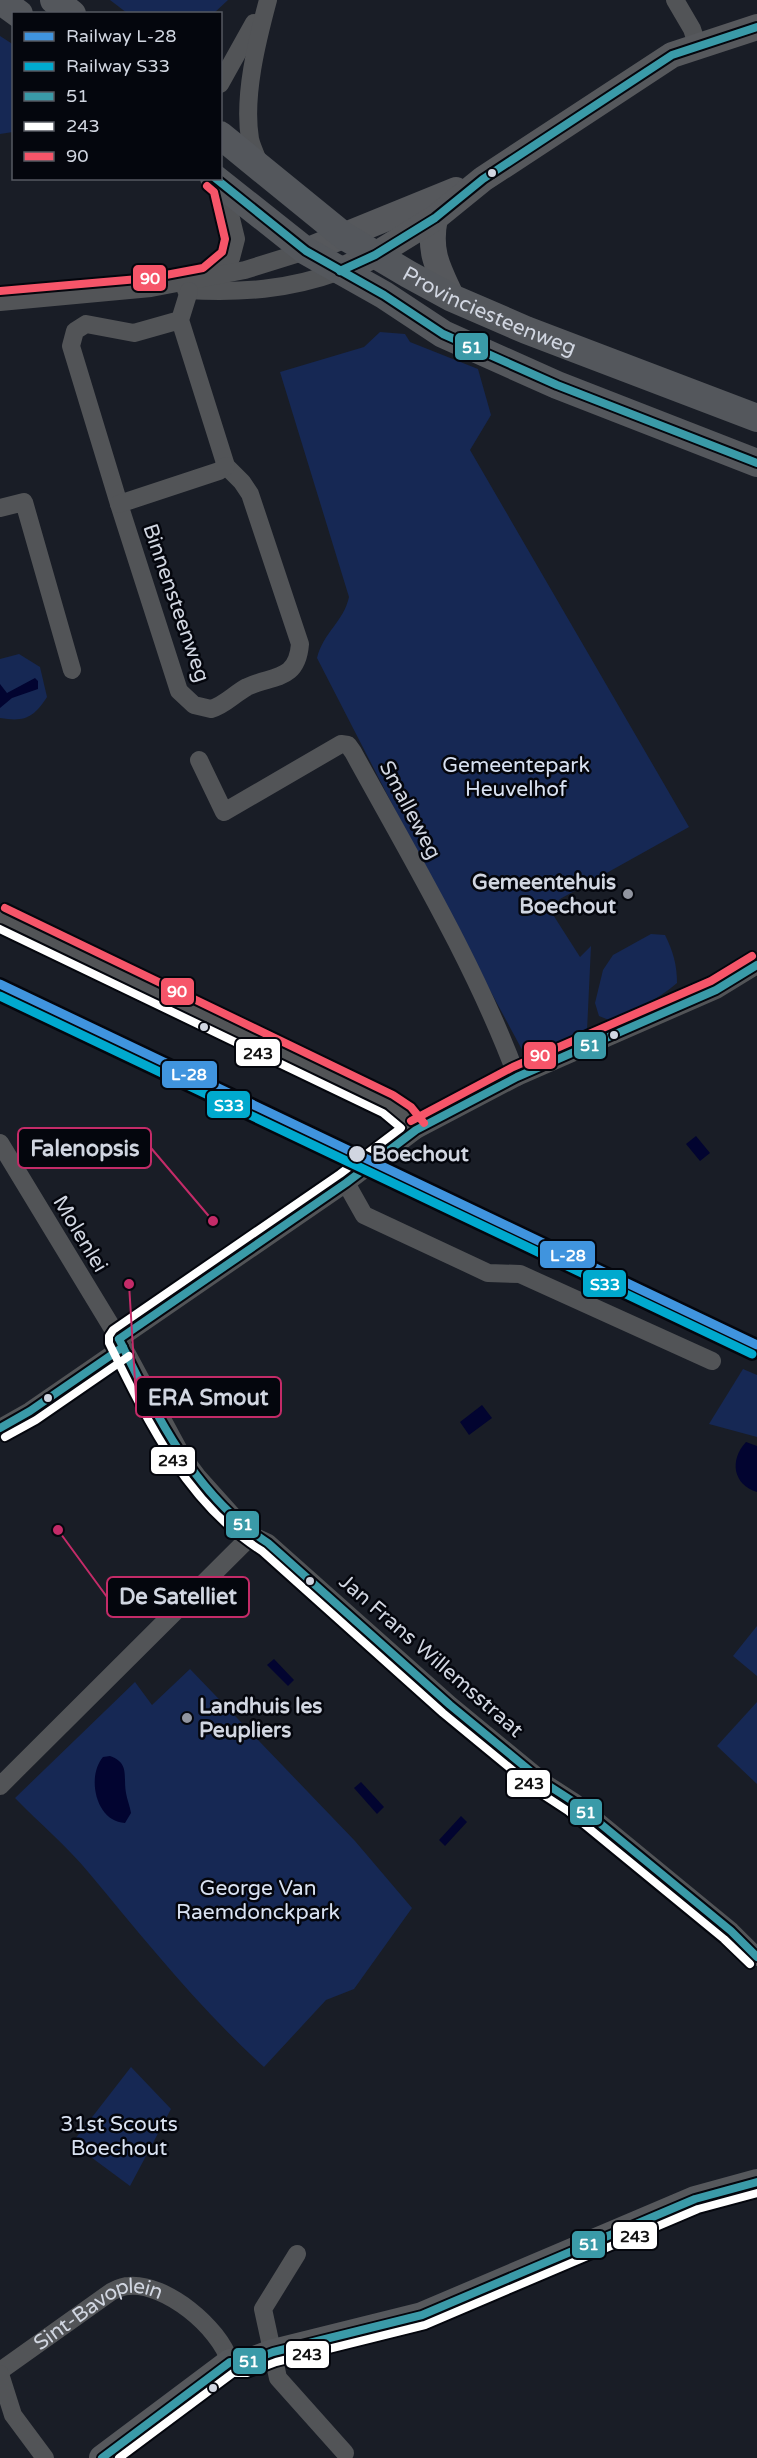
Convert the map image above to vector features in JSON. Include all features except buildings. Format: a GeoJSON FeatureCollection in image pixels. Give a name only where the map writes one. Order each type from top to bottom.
{"type":"FeatureCollection","features":[{"type":"Feature","properties":{"kind":"main road"},"geometry":{"type":"LineString","coordinates":[[0,0],[16,12]]}},
{"type":"Feature","properties":{"kind":"main road"},"geometry":{"type":"LineString","coordinates":[[54,0],[69,12]]}},
{"type":"Feature","properties":{"kind":"main road","name":"Provinciesteenweg"},"geometry":{"type":"LineString","coordinates":[[222,137],[344,236],[452,298],[526,330],[757,418]]}},
{"type":"Feature","properties":{"kind":"main road","name":"Provinciesteenweg"},"geometry":{"type":"LineString","coordinates":[[219,182],[306,251],[384,295],[443,334],[557,385],[757,463]]}},
{"type":"Feature","properties":{"kind":"street"},"geometry":{"type":"LineString","coordinates":[[222,80],[267,0]]}},
{"type":"Feature","properties":{"kind":"street"},"geometry":{"type":"LineString","coordinates":[[261,169],[250,140],[249,110],[253,56],[267,0]]}},
{"type":"Feature","properties":{"kind":"street"},"geometry":{"type":"LineString","coordinates":[[675,0],[692,29],[698,47]]}},
{"type":"Feature","properties":{"kind":"street"},"geometry":{"type":"LineString","coordinates":[[151,288],[189,291],[280,288],[307,283],[340,271],[375,255],[435,218],[483,179],[672,55],[757,27]]}},
{"type":"Feature","properties":{"kind":"street"},"geometry":{"type":"LineString","coordinates":[[0,302],[151,288],[245,270],[306,251],[483,179]]}},
{"type":"Feature","properties":{"kind":"street"},"geometry":{"type":"LineString","coordinates":[[208,278],[231,258],[236,239],[219,182]]}},
{"type":"Feature","properties":{"kind":"street"},"geometry":{"type":"LineString","coordinates":[[435,218],[431,237],[434,252],[452,298]]}},
{"type":"Feature","properties":{"kind":"street"},"geometry":{"type":"LineString","coordinates":[[84,295],[86,324],[134,333],[180,320],[189,291]]}},
{"type":"Feature","properties":{"kind":"street","name":"Binnensteenweg"},"geometry":{"type":"LineString","coordinates":[[86,324],[75,331],[72,346],[119,504],[179,691],[185,699],[202,708],[218,707],[249,686],[282,677],[297,661],[300,644],[250,494],[226,466],[180,320]]}},
{"type":"Feature","properties":{"kind":"street","name":"Binnensteenweg"},"geometry":{"type":"LineString","coordinates":[[119,504],[219,471],[226,466]]}},
{"type":"Feature","properties":{"kind":"street"},"geometry":{"type":"LineString","coordinates":[[0,508],[24,502],[72,670]]}},
{"type":"Feature","properties":{"kind":"street","name":"Smalleweg"},"geometry":{"type":"LineString","coordinates":[[199,760],[224,812],[341,744],[348,745],[394,826],[488,1006],[517,1077]]}},
{"type":"Feature","properties":{"kind":"street"},"geometry":{"type":"LineString","coordinates":[[0,917],[388,1104],[404,1115],[416,1130]]}},
{"type":"Feature","properties":{"kind":"street"},"geometry":{"type":"LineString","coordinates":[[0,1428],[30,1411],[416,1130],[517,1077],[710,993],[757,965]]}},
{"type":"Feature","properties":{"kind":"street","name":"Molenlei"},"geometry":{"type":"LineString","coordinates":[[0,1143],[121,1343]]}},
{"type":"Feature","properties":{"kind":"street"},"geometry":{"type":"LineString","coordinates":[[346,1183],[364,1215],[488,1273],[520,1274],[712,1361]]}},
{"type":"Feature","properties":{"kind":"street","name":"Jan Frans Willemsstraat"},"geometry":{"type":"LineString","coordinates":[[121,1343],[182,1456],[249,1534],[268,1543],[450,1705],[546,1784],[574,1802],[731,1931],[757,1957]]}},
{"type":"Feature","properties":{"kind":"street"},"geometry":{"type":"LineString","coordinates":[[0,1786],[243,1544],[249,1534]]}},
{"type":"Feature","properties":{"kind":"street"},"geometry":{"type":"LineString","coordinates":[[102,2458],[230,2362],[244,2363],[273,2352],[422,2315],[695,2199],[757,2182]]}},
{"type":"Feature","properties":{"kind":"street"},"geometry":{"type":"LineString","coordinates":[[297,2254],[263,2309],[278,2378],[345,2453]]}},
{"type":"Feature","properties":{"kind":"street","name":"Sint-Bavoplein"},"geometry":{"type":"LineString","coordinates":[[45,2458],[13,2415],[0,2373],[111,2292],[131,2286],[156,2292],[194,2313],[220,2339],[230,2362]]}},
{"type":"Feature","properties":{"kind":"green space"},"geometry":{"type":"Polygon","coordinates":[[[110,0],[228,0],[215,12],[126,12],[110,0]]]}},
{"type":"Feature","properties":{"kind":"green space"},"geometry":{"type":"Polygon","coordinates":[[[0,36],[12,44],[12,132],[0,134],[0,36]]]}},
{"type":"Feature","properties":{"kind":"green space","name":"Gemeentepark Heuvelhof"},"geometry":{"type":"Polygon","coordinates":[[[380,332],[405,334],[410,342],[478,369],[491,415],[470,450],[689,827],[560,899],[550,910],[580,957],[591,946],[587,1031],[526,1057],[445,907],[317,658],[324,641],[343,613],[349,597],[280,372],[364,347],[380,332]]]}},
{"type":"Feature","properties":{"kind":"green space"},"geometry":{"type":"Polygon","coordinates":[[[19,654],[40,667],[47,697],[28,717],[0,718],[0,659],[19,654]]]}},
{"type":"Feature","properties":{"kind":"green space"},"geometry":{"type":"Polygon","coordinates":[[[651,934],[665,935],[674,958],[677,983],[653,1000],[628,1013],[609,1020],[599,1016],[595,1003],[603,970],[613,955],[651,934]]]}},
{"type":"Feature","properties":{"kind":"green space"},"geometry":{"type":"Polygon","coordinates":[[[743,1369],[757,1375],[757,1437],[709,1424],[743,1369]]]}},
{"type":"Feature","properties":{"kind":"green space"},"geometry":{"type":"Polygon","coordinates":[[[757,1626],[757,1676],[733,1656],[757,1626]]]}},
{"type":"Feature","properties":{"kind":"green space","name":"George Van Raemdonckpark"},"geometry":{"type":"Polygon","coordinates":[[[190,1669],[355,1841],[412,1908],[354,1989],[326,2000],[264,2067],[195,1997],[80,1863],[15,1798],[135,1682],[152,1705],[190,1669]]]}},
{"type":"Feature","properties":{"kind":"green space"},"geometry":{"type":"Polygon","coordinates":[[[757,1702],[757,1784],[717,1746],[757,1702]]]}},
{"type":"Feature","properties":{"kind":"green space","name":"31st Scouts Boechout"},"geometry":{"type":"Polygon","coordinates":[[[131,2067],[171,2109],[130,2186],[72,2143],[131,2067]]]}},
{"type":"Feature","properties":{"kind":"shaded area"},"geometry":{"type":"Polygon","coordinates":[[[35,678],[38,681],[38,689],[12,698],[0,708],[0,684],[7,693],[35,678]]]}},
{"type":"Feature","properties":{"kind":"shaded area"},"geometry":{"type":"Polygon","coordinates":[[[696,1136],[710,1153],[700,1161],[686,1144],[696,1136]]]}},
{"type":"Feature","properties":{"kind":"shaded area"},"geometry":{"type":"Polygon","coordinates":[[[482,1405],[492,1418],[469,1435],[460,1422],[482,1405]]]}},
{"type":"Feature","properties":{"kind":"shaded area"},"geometry":{"type":"Polygon","coordinates":[[[746,1442],[757,1446],[757,1492],[743,1484],[736,1471],[737,1456],[746,1442]]]}},
{"type":"Feature","properties":{"kind":"shaded area"},"geometry":{"type":"Polygon","coordinates":[[[274,1659],[294,1680],[288,1686],[267,1665],[274,1659]]]}},
{"type":"Feature","properties":{"kind":"shaded area"},"geometry":{"type":"Polygon","coordinates":[[[110,1756],[121,1762],[123,1766],[131,1813],[125,1823],[115,1821],[107,1815],[97,1797],[95,1776],[98,1766],[103,1757],[110,1756]]]}},
{"type":"Feature","properties":{"kind":"shaded area"},"geometry":{"type":"Polygon","coordinates":[[[361,1782],[384,1807],[377,1814],[354,1788],[361,1782]]]}},
{"type":"Feature","properties":{"kind":"shaded area"},"geometry":{"type":"Polygon","coordinates":[[[461,1816],[467,1822],[445,1846],[439,1840],[461,1816]]]}},
{"type":"Feature","properties":{"kind":"rail line","name":"L-28"},"geometry":{"type":"LineString","coordinates":[[0,984],[757,1345]]}},
{"type":"Feature","properties":{"kind":"rail line","name":"S33"},"geometry":{"type":"LineString","coordinates":[[0,996],[752,1354]]}},
{"type":"Feature","properties":{"kind":"transit line","name":"51"},"geometry":{"type":"LineString","coordinates":[[340,271],[375,255],[435,218],[483,179],[672,55],[757,27]]}},
{"type":"Feature","properties":{"kind":"transit line","name":"51"},"geometry":{"type":"LineString","coordinates":[[217,180],[306,251],[384,295],[443,334],[557,385],[757,463]]}},
{"type":"Feature","properties":{"kind":"transit line","name":"90"},"geometry":{"type":"LineString","coordinates":[[0,291],[150,278],[203,268],[222,252],[225,239],[214,192],[207,186]]}},
{"type":"Feature","properties":{"kind":"transit line","name":"90"},"geometry":{"type":"LineString","coordinates":[[5,908],[393,1095],[411,1107],[424,1123]]}},
{"type":"Feature","properties":{"kind":"transit line","name":"243"},"geometry":{"type":"LineString","coordinates":[[0,929],[383,1113],[401,1128],[340,1174],[113,1330],[109,1336],[109,1343],[154,1430],[191,1485],[212,1510],[235,1532],[262,1551],[443,1713],[539,1792],[568,1811],[724,1939],[750,1964]]}},
{"type":"Feature","properties":{"kind":"transit line","name":"90"},"geometry":{"type":"LineString","coordinates":[[411,1121],[513,1067],[711,981],[752,956]]}},
{"type":"Feature","properties":{"kind":"transit line","name":"51"},"geometry":{"type":"LineString","coordinates":[[119,1339],[346,1183],[416,1130],[517,1077],[716,990],[757,965]]}},
{"type":"Feature","properties":{"kind":"transit line","name":"51"},"geometry":{"type":"LineString","coordinates":[[119,1339],[163,1425],[180,1452],[219,1502],[450,1705],[546,1784],[574,1802],[731,1931],[757,1957]]}},
{"type":"Feature","properties":{"kind":"transit line","name":"51"},"geometry":{"type":"LineString","coordinates":[[0,1428],[30,1411],[123,1347]]}},
{"type":"Feature","properties":{"kind":"transit line","name":"243"},"geometry":{"type":"LineString","coordinates":[[5,1437],[36,1420],[129,1356]]}},
{"type":"Feature","properties":{"kind":"transit line","name":"51"},"geometry":{"type":"LineString","coordinates":[[102,2458],[230,2362],[244,2363],[273,2352],[422,2315],[695,2199],[757,2182]]}},
{"type":"Feature","properties":{"kind":"transit line","name":"243"},"geometry":{"type":"LineString","coordinates":[[119,2458],[233,2373],[247,2373],[276,2362],[425,2325],[698,2209],[757,2193]]}},
{"type":"Feature","properties":{"kind":"place","name":"Gemeentehuis Boechout"},"geometry":{"type":"Point","coordinates":[628,894]}},
{"type":"Feature","properties":{"kind":"place","name":"Boechout"},"geometry":{"type":"Point","coordinates":[357,1154]}},
{"type":"Feature","properties":{"kind":"place","name":"Falenopsis"},"geometry":{"type":"Point","coordinates":[213,1221]}},
{"type":"Feature","properties":{"kind":"place","name":"ERA Smout"},"geometry":{"type":"Point","coordinates":[129,1284]}},
{"type":"Feature","properties":{"kind":"place","name":"De Satelliet"},"geometry":{"type":"Point","coordinates":[58,1530]}},
{"type":"Feature","properties":{"kind":"place","name":"Landhuis les Peupliers"},"geometry":{"type":"Point","coordinates":[187,1718]}}]}
